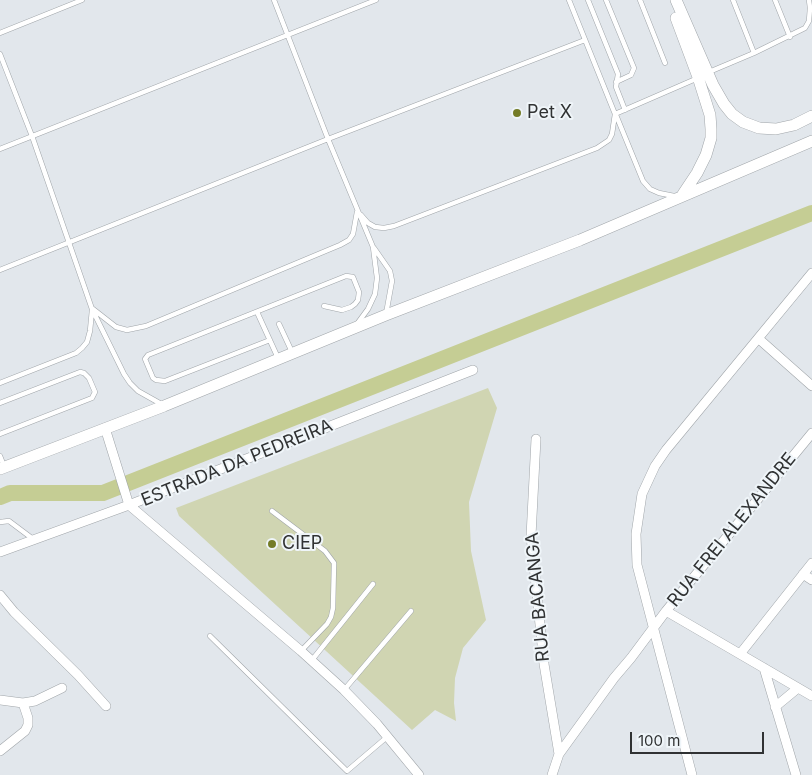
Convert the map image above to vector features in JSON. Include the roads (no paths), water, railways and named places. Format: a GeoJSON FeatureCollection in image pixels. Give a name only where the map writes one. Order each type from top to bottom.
{"type":"FeatureCollection","features":[{"type":"Feature","properties":{"kind":"street"},"geometry":{"type":"LineString","coordinates":[[675,0],[703,75],[710,115],[711,138],[706,155],[697,173],[680,196]]}},
{"type":"Feature","properties":{"kind":"street"},"geometry":{"type":"LineString","coordinates":[[703,75],[732,114],[743,122],[759,128],[776,129],[794,125],[812,116]]}},
{"type":"Feature","properties":{"kind":"street"},"geometry":{"type":"LineString","coordinates":[[2,468],[164,406],[355,327],[580,240],[812,141]]}},
{"type":"Feature","properties":{"kind":"street"},"geometry":{"type":"LineString","coordinates":[[692,775],[637,565],[636,534],[642,494],[655,466],[666,450],[812,273]]}},
{"type":"Feature","properties":{"kind":"street"},"geometry":{"type":"LineString","coordinates":[[759,339],[812,386]]}},
{"type":"Feature","properties":{"kind":"street","name":"ESTRADA DA PEDREIRA"},"geometry":{"type":"LineString","coordinates":[[0,552],[129,506],[473,370]]}},
{"type":"Feature","properties":{"kind":"street"},"geometry":{"type":"LineString","coordinates":[[105,428],[126,491],[129,506],[312,660],[344,690],[419,775]]}},
{"type":"Feature","properties":{"kind":"street","name":"RUA FREI ALEXANDRE"},"geometry":{"type":"LineString","coordinates":[[559,754],[666,611],[812,433]]}},
{"type":"Feature","properties":{"kind":"street","name":"RUA BACANGA"},"geometry":{"type":"LineString","coordinates":[[536,439],[531,536],[544,664],[559,754]]}},
{"type":"Feature","properties":{"kind":"street"},"geometry":{"type":"LineString","coordinates":[[740,654],[812,563]]}},
{"type":"Feature","properties":{"kind":"street"},"geometry":{"type":"LineString","coordinates":[[803,574],[812,580]]}},
{"type":"Feature","properties":{"kind":"street"},"geometry":{"type":"LineString","coordinates":[[0,595],[14,612],[78,675],[106,706]]}},
{"type":"Feature","properties":{"kind":"street"},"geometry":{"type":"LineString","coordinates":[[666,611],[812,696]]}},
{"type":"Feature","properties":{"kind":"street"},"geometry":{"type":"LineString","coordinates":[[764,668],[796,775]]}},
{"type":"Feature","properties":{"kind":"street"},"geometry":{"type":"LineString","coordinates":[[0,700],[23,703],[35,701],[62,688]]}},
{"type":"Feature","properties":{"kind":"street"},"geometry":{"type":"LineString","coordinates":[[775,707],[798,688]]}},
{"type":"Feature","properties":{"kind":"street"},"geometry":{"type":"LineString","coordinates":[[0,751],[25,731],[28,725],[28,718],[23,703]]}},
{"type":"Feature","properties":{"kind":"street"},"geometry":{"type":"LineString","coordinates":[[552,775],[559,754]]}},
{"type":"Feature","properties":{"kind":"lane"},"geometry":{"type":"LineString","coordinates":[[0,33],[82,0]]}},
{"type":"Feature","properties":{"kind":"lane"},"geometry":{"type":"LineString","coordinates":[[274,0],[357,211],[373,247],[387,267],[392,281],[386,315]]}},
{"type":"Feature","properties":{"kind":"lane"},"geometry":{"type":"LineString","coordinates":[[0,149],[376,0]]}},
{"type":"Feature","properties":{"kind":"lane"},"geometry":{"type":"LineString","coordinates":[[569,0],[643,181],[650,189],[659,193],[680,196]]}},
{"type":"Feature","properties":{"kind":"lane"},"geometry":{"type":"LineString","coordinates":[[588,0],[618,74],[616,87],[625,110]]}},
{"type":"Feature","properties":{"kind":"lane"},"geometry":{"type":"LineString","coordinates":[[606,0],[634,68],[631,75],[616,82]]}},
{"type":"Feature","properties":{"kind":"lane"},"geometry":{"type":"LineString","coordinates":[[640,0],[665,63]]}},
{"type":"Feature","properties":{"kind":"lane"},"geometry":{"type":"LineString","coordinates":[[733,0],[754,53]]}},
{"type":"Feature","properties":{"kind":"lane"},"geometry":{"type":"LineString","coordinates":[[774,0],[790,37]]}},
{"type":"Feature","properties":{"kind":"lane"},"geometry":{"type":"LineString","coordinates":[[615,114],[790,37],[805,28],[809,20],[809,0]]}},
{"type":"Feature","properties":{"kind":"lane"},"geometry":{"type":"LineString","coordinates":[[0,270],[328,139],[585,40]]}},
{"type":"Feature","properties":{"kind":"lane"},"geometry":{"type":"LineString","coordinates":[[0,54],[32,136],[92,309],[130,383],[138,391],[164,406]]}},
{"type":"Feature","properties":{"kind":"lane"},"geometry":{"type":"LineString","coordinates":[[357,211],[368,223],[375,227],[394,226],[602,146],[612,134],[615,114]]}},
{"type":"Feature","properties":{"kind":"lane"},"geometry":{"type":"LineString","coordinates":[[92,309],[116,327],[126,330],[146,326],[340,246],[349,240],[353,234],[357,211]]}},
{"type":"Feature","properties":{"kind":"lane"},"geometry":{"type":"LineString","coordinates":[[355,327],[368,309],[375,294],[377,278],[373,247]]}},
{"type":"Feature","properties":{"kind":"lane"},"geometry":{"type":"LineString","coordinates":[[270,340],[165,381],[156,380],[151,375],[145,359],[148,355],[346,276],[353,277],[360,292],[355,304],[342,310],[324,306]]}},
{"type":"Feature","properties":{"kind":"lane"},"geometry":{"type":"LineString","coordinates":[[0,383],[76,353],[87,342],[92,309]]}},
{"type":"Feature","properties":{"kind":"lane"},"geometry":{"type":"LineString","coordinates":[[257,312],[278,358]]}},
{"type":"Feature","properties":{"kind":"lane"},"geometry":{"type":"LineString","coordinates":[[279,324],[292,353]]}},
{"type":"Feature","properties":{"kind":"lane"},"geometry":{"type":"LineString","coordinates":[[0,403],[80,372],[89,378],[95,392],[92,398],[0,434]]}},
{"type":"Feature","properties":{"kind":"lane"},"geometry":{"type":"LineString","coordinates":[[0,456],[2,468]]}},
{"type":"Feature","properties":{"kind":"lane"},"geometry":{"type":"LineString","coordinates":[[272,511],[325,551],[334,563],[331,617],[327,624],[301,651]]}},
{"type":"Feature","properties":{"kind":"lane"},"geometry":{"type":"LineString","coordinates":[[0,522],[9,521],[34,540]]}},
{"type":"Feature","properties":{"kind":"lane"},"geometry":{"type":"LineString","coordinates":[[312,660],[373,584]]}},
{"type":"Feature","properties":{"kind":"lane"},"geometry":{"type":"LineString","coordinates":[[344,690],[411,611]]}},
{"type":"Feature","properties":{"kind":"lane"},"geometry":{"type":"LineString","coordinates":[[210,636],[345,773],[387,737]]}},
{"type":"Feature","properties":{"kind":"waterway"},"geometry":{"type":"LineString","coordinates":[[0,497],[10,493],[103,493],[812,213]]}},
{"type":"Feature","properties":{"kind":"place","name":"Pet X"},"geometry":{"type":"Point","coordinates":[517,113]}},
{"type":"Feature","properties":{"kind":"place","name":"CIEP"},"geometry":{"type":"Point","coordinates":[272,544]}}]}
